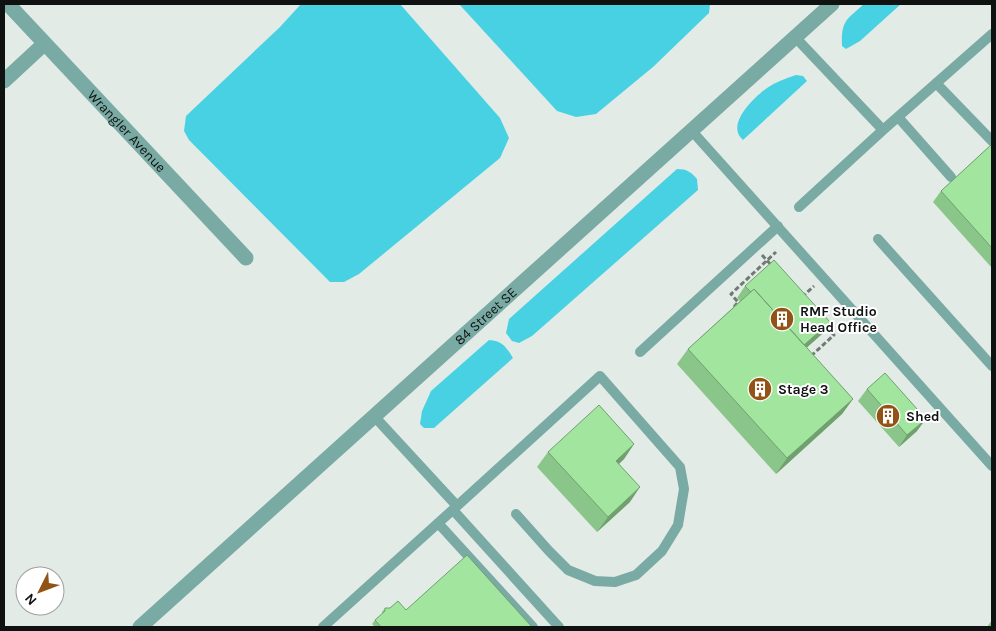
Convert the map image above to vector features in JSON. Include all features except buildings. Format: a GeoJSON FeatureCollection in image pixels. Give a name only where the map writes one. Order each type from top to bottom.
{"type":"FeatureCollection","features":[{"type":"Feature","properties":{"kind":"street","name":"Wrangler Avenue"},"geometry":{"type":"LineString","coordinates":[[8,4],[246,258]]}},
{"type":"Feature","properties":{"kind":"street","name":"84 Street SE"},"geometry":{"type":"LineString","coordinates":[[140,627],[832,4]]}},
{"type":"Feature","properties":{"kind":"street"},"geometry":{"type":"LineString","coordinates":[[4,80],[44,44]]}},
{"type":"Feature","properties":{"kind":"lane"},"geometry":{"type":"LineString","coordinates":[[800,207],[883,130],[992,34]]}},
{"type":"Feature","properties":{"kind":"lane"},"geometry":{"type":"LineString","coordinates":[[795,37],[883,130]]}},
{"type":"Feature","properties":{"kind":"lane"},"geometry":{"type":"LineString","coordinates":[[936,83],[992,141]]}},
{"type":"Feature","properties":{"kind":"lane"},"geometry":{"type":"LineString","coordinates":[[898,117],[951,177]]}},
{"type":"Feature","properties":{"kind":"lane"},"geometry":{"type":"LineString","coordinates":[[691,130],[992,466]]}},
{"type":"Feature","properties":{"kind":"lane"},"geometry":{"type":"LineString","coordinates":[[640,352],[778,226]]}},
{"type":"Feature","properties":{"kind":"lane"},"geometry":{"type":"LineString","coordinates":[[878,238],[992,366]]}},
{"type":"Feature","properties":{"kind":"lane"},"geometry":{"type":"LineString","coordinates":[[323,627],[600,376],[680,467],[684,489],[678,525],[662,551],[636,576],[615,582],[595,581],[568,570],[516,514]]}},
{"type":"Feature","properties":{"kind":"lane"},"geometry":{"type":"LineString","coordinates":[[374,416],[559,627]]}},
{"type":"Feature","properties":{"kind":"lane"},"geometry":{"type":"LineString","coordinates":[[438,523],[533,627]]}},
{"type":"Feature","properties":{"kind":"path"},"geometry":{"type":"LineString","coordinates":[[755,247],[778,273]]}},
{"type":"Feature","properties":{"kind":"path"},"geometry":{"type":"LineString","coordinates":[[734,306],[738,302],[730,294],[776,252]]}},
{"type":"Feature","properties":{"kind":"path"},"geometry":{"type":"LineString","coordinates":[[795,292],[801,298],[824,277]]}},
{"type":"Feature","properties":{"kind":"path"},"geometry":{"type":"LineString","coordinates":[[808,359],[834,335],[821,320]]}},
{"type":"Feature","properties":{"kind":"water"},"geometry":{"type":"Polygon","coordinates":[[[301,4],[400,4],[500,118],[509,138],[500,158],[359,274],[344,282],[330,282],[189,140],[184,131],[186,116],[280,27],[301,4]]]}},
{"type":"Feature","properties":{"kind":"water"},"geometry":{"type":"Polygon","coordinates":[[[459,4],[710,4],[709,13],[653,67],[596,114],[576,117],[557,111],[459,4]]]}},
{"type":"Feature","properties":{"kind":"water"},"geometry":{"type":"Polygon","coordinates":[[[864,4],[901,4],[860,41],[846,49],[842,46],[844,26],[849,18],[864,4]]]}},
{"type":"Feature","properties":{"kind":"water"},"geometry":{"type":"Polygon","coordinates":[[[796,75],[803,76],[807,81],[743,140],[738,134],[737,127],[739,119],[749,104],[770,86],[796,75]]]}},
{"type":"Feature","properties":{"kind":"water"},"geometry":{"type":"Polygon","coordinates":[[[677,169],[686,170],[697,179],[698,190],[532,336],[519,343],[512,341],[506,333],[509,319],[677,169]]]}},
{"type":"Feature","properties":{"kind":"water"},"geometry":{"type":"Polygon","coordinates":[[[489,340],[504,345],[513,358],[434,428],[424,428],[420,424],[422,411],[431,391],[489,340]]]}},
{"type":"Feature","properties":{"kind":"place","name":"RMF Studio Head Office"},"geometry":{"type":"Point","coordinates":[782,319]}},
{"type":"Feature","properties":{"kind":"place","name":"Stage 3"},"geometry":{"type":"Point","coordinates":[760,389]}},
{"type":"Feature","properties":{"kind":"place","name":"Shed"},"geometry":{"type":"Point","coordinates":[888,416]}}]}
